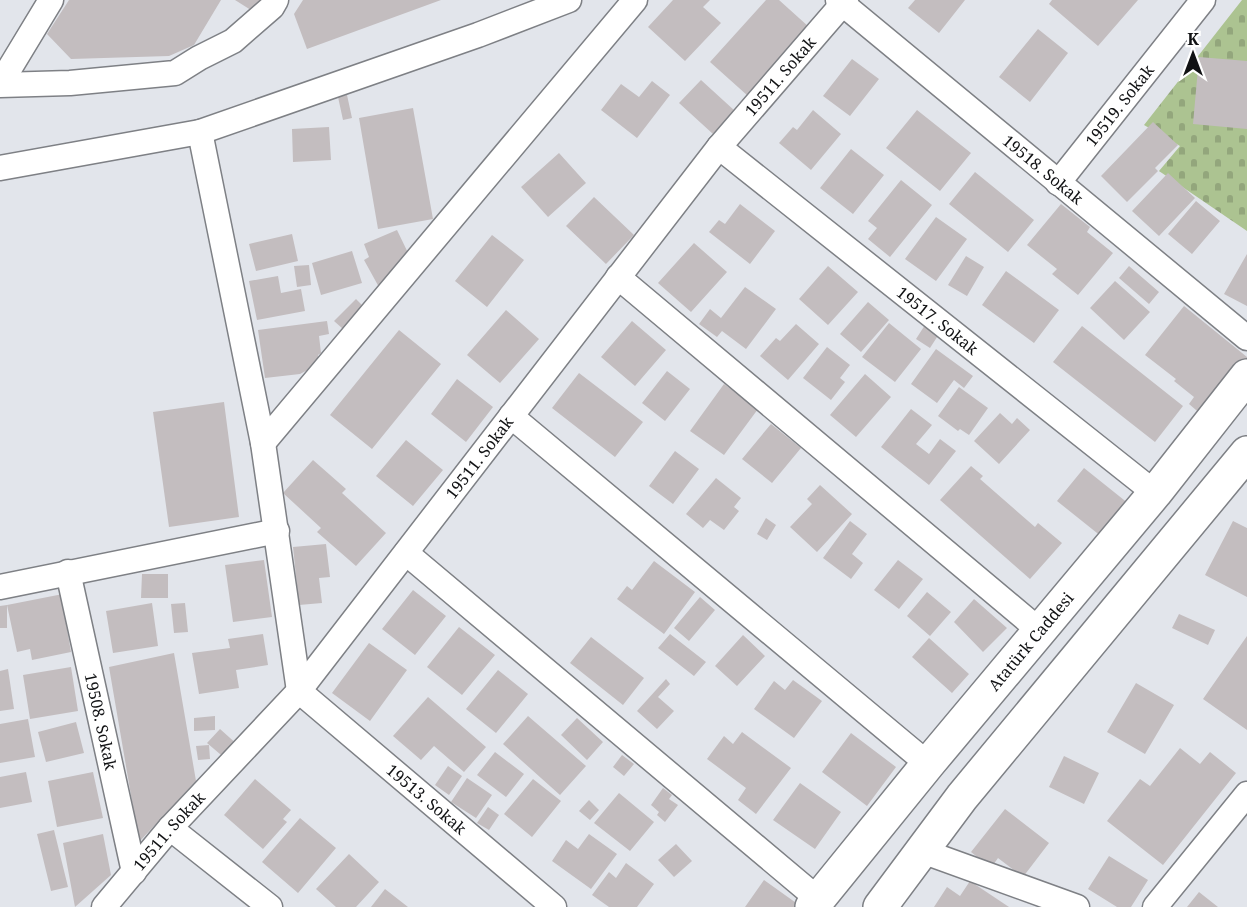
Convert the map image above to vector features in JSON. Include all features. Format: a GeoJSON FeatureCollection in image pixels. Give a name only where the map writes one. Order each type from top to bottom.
{"type":"FeatureCollection","features":[{"type":"Feature","properties":{"kind":"street"},"geometry":{"type":"LineString","coordinates":[[0,79],[5,76],[51,0]]}},
{"type":"Feature","properties":{"kind":"street"},"geometry":{"type":"LineString","coordinates":[[0,85],[70,83],[175,73],[233,41],[272,7],[276,0]]}},
{"type":"Feature","properties":{"kind":"street"},"geometry":{"type":"LineString","coordinates":[[0,168],[200,132],[478,35],[569,0]]}},
{"type":"Feature","properties":{"kind":"street"},"geometry":{"type":"LineString","coordinates":[[263,443],[635,0]]}},
{"type":"Feature","properties":{"kind":"street","name":"19519. Sokak"},"geometry":{"type":"LineString","coordinates":[[1058,183],[1203,0]]}},
{"type":"Feature","properties":{"kind":"street","name":"19518. Sokak"},"geometry":{"type":"LineString","coordinates":[[842,2],[1247,338]]}},
{"type":"Feature","properties":{"kind":"street","name":"19511. Sokak"},"geometry":{"type":"LineString","coordinates":[[104,907],[170,828],[299,691],[719,147],[842,2]]}},
{"type":"Feature","properties":{"kind":"street"},"geometry":{"type":"LineString","coordinates":[[200,132],[263,443],[299,691]]}},
{"type":"Feature","properties":{"kind":"street","name":"19517. Sokak"},"geometry":{"type":"LineString","coordinates":[[719,147],[1155,493]]}},
{"type":"Feature","properties":{"kind":"street"},"geometry":{"type":"LineString","coordinates":[[618,277],[1039,630]]}},
{"type":"Feature","properties":{"kind":"street","name":"Atatürk Caddesi"},"geometry":{"type":"LineString","coordinates":[[815,903],[1039,630],[1155,493],[1247,376]]}},
{"type":"Feature","properties":{"kind":"street"},"geometry":{"type":"LineString","coordinates":[[511,416],[928,764]]}},
{"type":"Feature","properties":{"kind":"street"},"geometry":{"type":"LineString","coordinates":[[880,907],[963,797],[1247,453]]}},
{"type":"Feature","properties":{"kind":"street"},"geometry":{"type":"LineString","coordinates":[[0,587],[277,531]]}},
{"type":"Feature","properties":{"kind":"street"},"geometry":{"type":"LineString","coordinates":[[406,553],[815,903]]}},
{"type":"Feature","properties":{"kind":"street","name":"19508. Sokak"},"geometry":{"type":"LineString","coordinates":[[68,572],[134,872]]}},
{"type":"Feature","properties":{"kind":"street","name":"19513. Sokak"},"geometry":{"type":"LineString","coordinates":[[299,691],[554,907]]}},
{"type":"Feature","properties":{"kind":"street"},"geometry":{"type":"LineString","coordinates":[[1155,907],[1247,794]]}},
{"type":"Feature","properties":{"kind":"street"},"geometry":{"type":"LineString","coordinates":[[170,828],[270,907]]}},
{"type":"Feature","properties":{"kind":"street"},"geometry":{"type":"LineString","coordinates":[[922,851],[1077,907]]}},
{"type":"Feature","properties":{"kind":"green space"},"geometry":{"type":"Polygon","coordinates":[[[1242,0],[1247,0],[1247,231],[1159,171],[1180,146],[1144,125],[1242,0]]]}},
{"type":"Feature","properties":{"kind":"building"},"geometry":{"type":"Polygon","coordinates":[[[69,0],[221,0],[194,45],[169,56],[71,59],[47,34],[69,0]]]}},
{"type":"Feature","properties":{"kind":"building"},"geometry":{"type":"Polygon","coordinates":[[[235,0],[262,0],[254,12],[235,0]]]}},
{"type":"Feature","properties":{"kind":"building"},"geometry":{"type":"Polygon","coordinates":[[[303,0],[441,0],[307,49],[294,14],[303,0]]]}},
{"type":"Feature","properties":{"kind":"building"},"geometry":{"type":"Polygon","coordinates":[[[673,0],[710,0],[703,7],[721,23],[685,61],[648,27],[673,0]]]}},
{"type":"Feature","properties":{"kind":"building"},"geometry":{"type":"Polygon","coordinates":[[[766,0],[779,0],[809,27],[748,96],[710,62],[766,0]]]}},
{"type":"Feature","properties":{"kind":"building"},"geometry":{"type":"Polygon","coordinates":[[[915,0],[965,0],[939,33],[908,8],[915,0]]]}},
{"type":"Feature","properties":{"kind":"building"},"geometry":{"type":"Polygon","coordinates":[[[1052,0],[1138,0],[1098,46],[1049,4],[1052,0]]]}},
{"type":"Feature","properties":{"kind":"building"},"geometry":{"type":"Polygon","coordinates":[[[1038,29],[1068,53],[1030,102],[999,77],[1038,29]]]}},
{"type":"Feature","properties":{"kind":"building"},"geometry":{"type":"Polygon","coordinates":[[[1199,57],[1247,61],[1247,129],[1193,124],[1199,57]]]}},
{"type":"Feature","properties":{"kind":"building"},"geometry":{"type":"Polygon","coordinates":[[[852,59],[879,79],[850,116],[823,96],[852,59]]]}},
{"type":"Feature","properties":{"kind":"building"},"geometry":{"type":"Polygon","coordinates":[[[701,80],[735,111],[713,134],[679,103],[701,80]]]}},
{"type":"Feature","properties":{"kind":"building"},"geometry":{"type":"Polygon","coordinates":[[[652,81],[670,95],[637,138],[601,110],[621,84],[639,97],[652,81]]]}},
{"type":"Feature","properties":{"kind":"building"},"geometry":{"type":"Polygon","coordinates":[[[347,95],[352,118],[343,120],[338,97],[347,95]]]}},
{"type":"Feature","properties":{"kind":"building"},"geometry":{"type":"Polygon","coordinates":[[[413,108],[433,219],[378,229],[359,118],[413,108]]]}},
{"type":"Feature","properties":{"kind":"building"},"geometry":{"type":"Polygon","coordinates":[[[813,110],[841,134],[811,170],[779,143],[793,127],[797,130],[813,110]]]}},
{"type":"Feature","properties":{"kind":"building"},"geometry":{"type":"Polygon","coordinates":[[[917,110],[971,153],[940,191],[886,148],[917,110]]]}},
{"type":"Feature","properties":{"kind":"building"},"geometry":{"type":"Polygon","coordinates":[[[1153,122],[1178,145],[1155,168],[1158,171],[1127,202],[1101,176],[1153,122]]]}},
{"type":"Feature","properties":{"kind":"building"},"geometry":{"type":"Polygon","coordinates":[[[329,127],[331,160],[293,162],[292,129],[329,127]]]}},
{"type":"Feature","properties":{"kind":"building"},"geometry":{"type":"Polygon","coordinates":[[[851,149],[884,175],[853,214],[820,188],[851,149]]]}},
{"type":"Feature","properties":{"kind":"building"},"geometry":{"type":"Polygon","coordinates":[[[559,153],[586,183],[548,217],[521,187],[559,153]]]}},
{"type":"Feature","properties":{"kind":"building"},"geometry":{"type":"Polygon","coordinates":[[[975,172],[1034,220],[1008,252],[949,204],[975,172]]]}},
{"type":"Feature","properties":{"kind":"building"},"geometry":{"type":"Polygon","coordinates":[[[1168,173],[1195,198],[1159,236],[1132,211],[1168,173]]]}},
{"type":"Feature","properties":{"kind":"building"},"geometry":{"type":"Polygon","coordinates":[[[901,180],[932,205],[890,257],[868,239],[877,228],[868,221],[901,180]]]}},
{"type":"Feature","properties":{"kind":"building"},"geometry":{"type":"Polygon","coordinates":[[[594,197],[634,235],[606,264],[566,226],[594,197]]]}},
{"type":"Feature","properties":{"kind":"building"},"geometry":{"type":"Polygon","coordinates":[[[1196,201],[1220,221],[1192,254],[1168,234],[1196,201]]]}},
{"type":"Feature","properties":{"kind":"building"},"geometry":{"type":"Polygon","coordinates":[[[740,204],[775,231],[750,264],[709,232],[719,220],[725,224],[740,204]]]}},
{"type":"Feature","properties":{"kind":"building"},"geometry":{"type":"Polygon","coordinates":[[[1061,204],[1090,227],[1087,232],[1113,253],[1078,295],[1052,274],[1057,269],[1027,245],[1061,204]]]}},
{"type":"Feature","properties":{"kind":"building"},"geometry":{"type":"Polygon","coordinates":[[[936,217],[967,239],[936,281],[905,259],[936,217]]]}},
{"type":"Feature","properties":{"kind":"building"},"geometry":{"type":"Polygon","coordinates":[[[397,230],[410,257],[380,289],[364,260],[369,257],[364,244],[397,230]]]}},
{"type":"Feature","properties":{"kind":"building"},"geometry":{"type":"Polygon","coordinates":[[[292,234],[298,261],[256,271],[249,244],[292,234]]]}},
{"type":"Feature","properties":{"kind":"building"},"geometry":{"type":"Polygon","coordinates":[[[492,235],[524,260],[487,307],[455,281],[492,235]]]}},
{"type":"Feature","properties":{"kind":"building"},"geometry":{"type":"Polygon","coordinates":[[[694,243],[727,272],[691,312],[658,283],[694,243]]]}},
{"type":"Feature","properties":{"kind":"building"},"geometry":{"type":"Polygon","coordinates":[[[352,251],[362,283],[321,295],[312,263],[352,251]]]}},
{"type":"Feature","properties":{"kind":"building"},"geometry":{"type":"Polygon","coordinates":[[[1247,254],[1247,306],[1224,294],[1247,254]]]}},
{"type":"Feature","properties":{"kind":"building"},"geometry":{"type":"Polygon","coordinates":[[[966,256],[984,267],[967,296],[948,285],[966,256]]]}},
{"type":"Feature","properties":{"kind":"building"},"geometry":{"type":"Polygon","coordinates":[[[309,265],[311,285],[297,287],[294,266],[309,265]]]}},
{"type":"Feature","properties":{"kind":"building"},"geometry":{"type":"Polygon","coordinates":[[[828,266],[858,292],[828,325],[799,299],[828,266]]]}},
{"type":"Feature","properties":{"kind":"building"},"geometry":{"type":"Polygon","coordinates":[[[1129,266],[1159,292],[1149,304],[1119,278],[1129,266]]]}},
{"type":"Feature","properties":{"kind":"building"},"geometry":{"type":"Polygon","coordinates":[[[1006,271],[1059,310],[1034,343],[982,305],[1006,271]]]}},
{"type":"Feature","properties":{"kind":"building"},"geometry":{"type":"Polygon","coordinates":[[[278,276],[281,293],[301,289],[305,311],[257,320],[249,281],[278,276]]]}},
{"type":"Feature","properties":{"kind":"building"},"geometry":{"type":"Polygon","coordinates":[[[1115,281],[1150,312],[1124,340],[1090,308],[1115,281]]]}},
{"type":"Feature","properties":{"kind":"building"},"geometry":{"type":"Polygon","coordinates":[[[745,287],[776,309],[746,349],[722,331],[717,337],[699,324],[710,309],[721,318],[745,287]]]}},
{"type":"Feature","properties":{"kind":"building"},"geometry":{"type":"Polygon","coordinates":[[[356,299],[365,308],[343,329],[334,321],[356,299]]]}},
{"type":"Feature","properties":{"kind":"building"},"geometry":{"type":"Polygon","coordinates":[[[868,302],[889,320],[861,352],[840,334],[868,302]]]}},
{"type":"Feature","properties":{"kind":"building"},"geometry":{"type":"Polygon","coordinates":[[[1184,306],[1247,357],[1203,416],[1189,404],[1194,397],[1174,381],[1176,379],[1145,355],[1184,306]]]}},
{"type":"Feature","properties":{"kind":"building"},"geometry":{"type":"Polygon","coordinates":[[[506,310],[539,339],[500,383],[467,355],[506,310]]]}},
{"type":"Feature","properties":{"kind":"building"},"geometry":{"type":"Polygon","coordinates":[[[327,321],[329,334],[319,336],[321,353],[318,355],[319,364],[300,374],[265,378],[258,330],[327,321]]]}},
{"type":"Feature","properties":{"kind":"building"},"geometry":{"type":"Polygon","coordinates":[[[632,321],[666,350],[635,386],[601,357],[632,321]]]}},
{"type":"Feature","properties":{"kind":"building"},"geometry":{"type":"Polygon","coordinates":[[[889,323],[921,349],[895,382],[862,357],[889,323]]]}},
{"type":"Feature","properties":{"kind":"building"},"geometry":{"type":"Polygon","coordinates":[[[796,324],[819,344],[788,380],[760,356],[776,338],[780,341],[796,324]]]}},
{"type":"Feature","properties":{"kind":"building"},"geometry":{"type":"Polygon","coordinates":[[[925,325],[939,334],[930,348],[916,339],[925,325]]]}},
{"type":"Feature","properties":{"kind":"building"},"geometry":{"type":"Polygon","coordinates":[[[1082,326],[1183,406],[1155,442],[1053,362],[1082,326]]]}},
{"type":"Feature","properties":{"kind":"building"},"geometry":{"type":"Polygon","coordinates":[[[399,330],[441,364],[372,449],[330,415],[399,330]]]}},
{"type":"Feature","properties":{"kind":"building"},"geometry":{"type":"Polygon","coordinates":[[[827,347],[850,365],[840,378],[845,382],[831,400],[803,378],[827,347]]]}},
{"type":"Feature","properties":{"kind":"building"},"geometry":{"type":"Polygon","coordinates":[[[936,349],[973,376],[964,388],[954,380],[937,403],[911,384],[936,349]]]}},
{"type":"Feature","properties":{"kind":"building"},"geometry":{"type":"Polygon","coordinates":[[[667,371],[690,389],[665,421],[642,403],[667,371]]]}},
{"type":"Feature","properties":{"kind":"building"},"geometry":{"type":"Polygon","coordinates":[[[579,373],[643,422],[615,457],[552,408],[579,373]]]}},
{"type":"Feature","properties":{"kind":"building"},"geometry":{"type":"Polygon","coordinates":[[[865,374],[891,397],[856,437],[830,415],[865,374]]]}},
{"type":"Feature","properties":{"kind":"building"},"geometry":{"type":"Polygon","coordinates":[[[457,379],[493,407],[466,442],[431,414],[457,379]]]}},
{"type":"Feature","properties":{"kind":"building"},"geometry":{"type":"Polygon","coordinates":[[[724,384],[758,409],[724,455],[690,431],[724,384]]]}},
{"type":"Feature","properties":{"kind":"building"},"geometry":{"type":"Polygon","coordinates":[[[959,387],[988,408],[969,435],[960,429],[958,431],[938,416],[959,387]]]}},
{"type":"Feature","properties":{"kind":"building"},"geometry":{"type":"Polygon","coordinates":[[[224,402],[239,517],[169,527],[153,412],[224,402]]]}},
{"type":"Feature","properties":{"kind":"building"},"geometry":{"type":"Polygon","coordinates":[[[911,409],[932,425],[916,444],[929,454],[940,439],[956,451],[929,485],[881,447],[911,409]]]}},
{"type":"Feature","properties":{"kind":"building"},"geometry":{"type":"Polygon","coordinates":[[[1000,413],[1012,424],[1017,418],[1030,430],[999,464],[974,441],[1000,413]]]}},
{"type":"Feature","properties":{"kind":"building"},"geometry":{"type":"Polygon","coordinates":[[[771,424],[801,448],[772,483],[742,459],[771,424]]]}},
{"type":"Feature","properties":{"kind":"building"},"geometry":{"type":"Polygon","coordinates":[[[406,440],[443,470],[413,506],[376,476],[406,440]]]}},
{"type":"Feature","properties":{"kind":"building"},"geometry":{"type":"Polygon","coordinates":[[[675,451],[699,469],[673,504],[649,486],[675,451]]]}},
{"type":"Feature","properties":{"kind":"building"},"geometry":{"type":"Polygon","coordinates":[[[313,460],[346,489],[342,493],[386,533],[356,566],[317,532],[321,528],[283,493],[313,460]]]}},
{"type":"Feature","properties":{"kind":"building"},"geometry":{"type":"Polygon","coordinates":[[[971,466],[983,476],[980,479],[1035,527],[1038,523],[1062,543],[1030,579],[940,500],[971,466]]]}},
{"type":"Feature","properties":{"kind":"building"},"geometry":{"type":"Polygon","coordinates":[[[1084,468],[1129,504],[1102,537],[1057,501],[1084,468]]]}},
{"type":"Feature","properties":{"kind":"building"},"geometry":{"type":"Polygon","coordinates":[[[716,478],[741,498],[734,507],[739,511],[724,530],[710,520],[703,528],[686,514],[716,478]]]}},
{"type":"Feature","properties":{"kind":"building"},"geometry":{"type":"Polygon","coordinates":[[[820,485],[852,514],[817,552],[790,527],[812,504],[807,499],[820,485]]]}},
{"type":"Feature","properties":{"kind":"building"},"geometry":{"type":"Polygon","coordinates":[[[766,518],[776,525],[767,540],[757,534],[766,518]]]}},
{"type":"Feature","properties":{"kind":"building"},"geometry":{"type":"Polygon","coordinates":[[[850,521],[867,534],[852,554],[863,563],[851,579],[823,558],[850,521]]]}},
{"type":"Feature","properties":{"kind":"building"},"geometry":{"type":"Polygon","coordinates":[[[1233,521],[1247,528],[1247,597],[1205,575],[1233,521]]]}},
{"type":"Feature","properties":{"kind":"building"},"geometry":{"type":"Polygon","coordinates":[[[326,544],[330,577],[319,578],[322,603],[299,605],[293,547],[326,544]]]}},
{"type":"Feature","properties":{"kind":"building"},"geometry":{"type":"Polygon","coordinates":[[[264,560],[272,617],[233,622],[225,565],[264,560]]]}},
{"type":"Feature","properties":{"kind":"building"},"geometry":{"type":"Polygon","coordinates":[[[898,560],[923,579],[899,609],[874,590],[898,560]]]}},
{"type":"Feature","properties":{"kind":"building"},"geometry":{"type":"Polygon","coordinates":[[[654,561],[695,592],[664,634],[617,599],[627,586],[632,590],[654,561]]]}},
{"type":"Feature","properties":{"kind":"building"},"geometry":{"type":"Polygon","coordinates":[[[142,574],[168,574],[168,598],[141,598],[142,574]]]}},
{"type":"Feature","properties":{"kind":"building"},"geometry":{"type":"Polygon","coordinates":[[[413,590],[446,616],[415,655],[382,629],[413,590]]]}},
{"type":"Feature","properties":{"kind":"building"},"geometry":{"type":"Polygon","coordinates":[[[927,592],[951,612],[930,636],[907,616],[927,592]]]}},
{"type":"Feature","properties":{"kind":"building"},"geometry":{"type":"Polygon","coordinates":[[[68,593],[72,614],[65,618],[71,652],[32,660],[30,649],[17,652],[7,605],[68,593]]]}},
{"type":"Feature","properties":{"kind":"building"},"geometry":{"type":"Polygon","coordinates":[[[700,597],[715,610],[689,641],[674,628],[700,597]]]}},
{"type":"Feature","properties":{"kind":"building"},"geometry":{"type":"Polygon","coordinates":[[[974,599],[1007,628],[983,652],[954,622],[974,599]]]}},
{"type":"Feature","properties":{"kind":"building"},"geometry":{"type":"Polygon","coordinates":[[[152,603],[158,646],[113,653],[106,611],[152,603]]]}},
{"type":"Feature","properties":{"kind":"building"},"geometry":{"type":"Polygon","coordinates":[[[185,603],[188,632],[174,633],[171,604],[185,603]]]}},
{"type":"Feature","properties":{"kind":"building"},"geometry":{"type":"Polygon","coordinates":[[[7,605],[7,628],[0,628],[0,606],[7,605]]]}},
{"type":"Feature","properties":{"kind":"building"},"geometry":{"type":"Polygon","coordinates":[[[1179,614],[1215,630],[1208,645],[1172,628],[1179,614]]]}},
{"type":"Feature","properties":{"kind":"building"},"geometry":{"type":"Polygon","coordinates":[[[459,627],[495,655],[462,695],[427,667],[459,627]]]}},
{"type":"Feature","properties":{"kind":"building"},"geometry":{"type":"Polygon","coordinates":[[[263,634],[268,665],[236,670],[239,688],[199,694],[192,653],[230,648],[228,639],[263,634]]]}},
{"type":"Feature","properties":{"kind":"building"},"geometry":{"type":"Polygon","coordinates":[[[670,634],[706,662],[694,676],[658,648],[670,634]]]}},
{"type":"Feature","properties":{"kind":"building"},"geometry":{"type":"Polygon","coordinates":[[[743,635],[765,656],[737,686],[715,666],[743,635]]]}},
{"type":"Feature","properties":{"kind":"building"},"geometry":{"type":"Polygon","coordinates":[[[1247,636],[1247,730],[1203,699],[1247,636]]]}},
{"type":"Feature","properties":{"kind":"building"},"geometry":{"type":"Polygon","coordinates":[[[591,637],[644,678],[623,705],[570,663],[591,637]]]}},
{"type":"Feature","properties":{"kind":"building"},"geometry":{"type":"Polygon","coordinates":[[[929,638],[969,674],[952,693],[912,657],[929,638]]]}},
{"type":"Feature","properties":{"kind":"building"},"geometry":{"type":"Polygon","coordinates":[[[369,643],[407,670],[370,721],[332,693],[369,643]]]}},
{"type":"Feature","properties":{"kind":"building"},"geometry":{"type":"Polygon","coordinates":[[[174,653],[196,781],[139,842],[109,667],[174,653]]]}},
{"type":"Feature","properties":{"kind":"building"},"geometry":{"type":"Polygon","coordinates":[[[71,667],[78,711],[30,719],[23,675],[71,667]]]}},
{"type":"Feature","properties":{"kind":"building"},"geometry":{"type":"Polygon","coordinates":[[[8,669],[14,709],[0,711],[0,671],[8,669]]]}},
{"type":"Feature","properties":{"kind":"building"},"geometry":{"type":"Polygon","coordinates":[[[498,670],[528,694],[496,733],[466,709],[498,670]]]}},
{"type":"Feature","properties":{"kind":"building"},"geometry":{"type":"Polygon","coordinates":[[[666,679],[670,684],[658,697],[674,711],[657,729],[637,711],[666,679]]]}},
{"type":"Feature","properties":{"kind":"building"},"geometry":{"type":"Polygon","coordinates":[[[793,680],[822,701],[794,738],[754,709],[774,681],[785,690],[793,680]]]}},
{"type":"Feature","properties":{"kind":"building"},"geometry":{"type":"Polygon","coordinates":[[[1136,683],[1174,705],[1145,754],[1107,732],[1136,683]]]}},
{"type":"Feature","properties":{"kind":"building"},"geometry":{"type":"Polygon","coordinates":[[[428,697],[486,747],[464,772],[434,746],[421,760],[393,736],[428,697]]]}},
{"type":"Feature","properties":{"kind":"building"},"geometry":{"type":"Polygon","coordinates":[[[215,716],[215,730],[194,731],[194,718],[215,716]]]}},
{"type":"Feature","properties":{"kind":"building"},"geometry":{"type":"Polygon","coordinates":[[[528,716],[586,766],[560,795],[503,744],[528,716]]]}},
{"type":"Feature","properties":{"kind":"building"},"geometry":{"type":"Polygon","coordinates":[[[577,718],[603,742],[587,760],[561,735],[577,718]]]}},
{"type":"Feature","properties":{"kind":"building"},"geometry":{"type":"Polygon","coordinates":[[[28,719],[35,757],[0,763],[0,724],[28,719]]]}},
{"type":"Feature","properties":{"kind":"building"},"geometry":{"type":"Polygon","coordinates":[[[76,722],[84,753],[46,762],[38,732],[76,722]]]}},
{"type":"Feature","properties":{"kind":"building"},"geometry":{"type":"Polygon","coordinates":[[[220,729],[239,746],[227,760],[207,743],[220,729]]]}},
{"type":"Feature","properties":{"kind":"building"},"geometry":{"type":"Polygon","coordinates":[[[742,732],[791,768],[756,814],[738,800],[746,788],[707,759],[724,736],[733,744],[742,732]]]}},
{"type":"Feature","properties":{"kind":"building"},"geometry":{"type":"Polygon","coordinates":[[[851,733],[896,767],[867,806],[822,772],[851,733]]]}},
{"type":"Feature","properties":{"kind":"building"},"geometry":{"type":"Polygon","coordinates":[[[209,745],[210,759],[198,760],[196,746],[209,745]]]}},
{"type":"Feature","properties":{"kind":"building"},"geometry":{"type":"Polygon","coordinates":[[[1180,748],[1200,764],[1210,752],[1236,773],[1163,865],[1107,821],[1140,779],[1150,786],[1180,748]]]}},
{"type":"Feature","properties":{"kind":"building"},"geometry":{"type":"Polygon","coordinates":[[[495,752],[524,774],[506,797],[477,775],[495,752]]]}},
{"type":"Feature","properties":{"kind":"building"},"geometry":{"type":"Polygon","coordinates":[[[622,755],[634,764],[624,776],[613,767],[622,755]]]}},
{"type":"Feature","properties":{"kind":"building"},"geometry":{"type":"Polygon","coordinates":[[[1064,756],[1099,773],[1084,804],[1049,787],[1064,756]]]}},
{"type":"Feature","properties":{"kind":"building"},"geometry":{"type":"Polygon","coordinates":[[[448,766],[462,776],[449,795],[435,785],[448,766]]]}},
{"type":"Feature","properties":{"kind":"building"},"geometry":{"type":"Polygon","coordinates":[[[26,772],[32,802],[0,808],[0,777],[26,772]]]}},
{"type":"Feature","properties":{"kind":"building"},"geometry":{"type":"Polygon","coordinates":[[[93,772],[103,818],[57,827],[48,781],[93,772]]]}},
{"type":"Feature","properties":{"kind":"building"},"geometry":{"type":"Polygon","coordinates":[[[467,778],[492,795],[476,818],[451,802],[467,778]]]}},
{"type":"Feature","properties":{"kind":"building"},"geometry":{"type":"Polygon","coordinates":[[[255,779],[291,810],[283,819],[287,822],[263,849],[224,815],[255,779]]]}},
{"type":"Feature","properties":{"kind":"building"},"geometry":{"type":"Polygon","coordinates":[[[533,779],[561,801],[532,837],[504,814],[533,779]]]}},
{"type":"Feature","properties":{"kind":"building"},"geometry":{"type":"Polygon","coordinates":[[[800,783],[841,812],[815,849],[773,820],[800,783]]]}},
{"type":"Feature","properties":{"kind":"building"},"geometry":{"type":"Polygon","coordinates":[[[663,788],[672,795],[669,799],[678,805],[665,822],[651,805],[663,788]]]}},
{"type":"Feature","properties":{"kind":"building"},"geometry":{"type":"Polygon","coordinates":[[[619,793],[654,822],[630,851],[594,823],[619,793]]]}},
{"type":"Feature","properties":{"kind":"building"},"geometry":{"type":"Polygon","coordinates":[[[589,800],[599,810],[590,820],[579,811],[589,800]]]}},
{"type":"Feature","properties":{"kind":"building"},"geometry":{"type":"Polygon","coordinates":[[[488,807],[499,815],[489,830],[477,823],[488,807]]]}},
{"type":"Feature","properties":{"kind":"building"},"geometry":{"type":"Polygon","coordinates":[[[1005,809],[1049,843],[1023,877],[998,858],[991,868],[971,852],[1005,809]]]}},
{"type":"Feature","properties":{"kind":"building"},"geometry":{"type":"Polygon","coordinates":[[[300,818],[336,848],[298,893],[262,862],[300,818]]]}},
{"type":"Feature","properties":{"kind":"building"},"geometry":{"type":"Polygon","coordinates":[[[54,830],[68,887],[51,891],[37,834],[54,830]]]}},
{"type":"Feature","properties":{"kind":"building"},"geometry":{"type":"Polygon","coordinates":[[[103,834],[111,875],[75,907],[63,843],[103,834]]]}},
{"type":"Feature","properties":{"kind":"building"},"geometry":{"type":"Polygon","coordinates":[[[589,834],[617,854],[591,889],[552,861],[566,840],[578,849],[589,834]]]}},
{"type":"Feature","properties":{"kind":"building"},"geometry":{"type":"Polygon","coordinates":[[[676,844],[692,861],[674,877],[658,860],[676,844]]]}},
{"type":"Feature","properties":{"kind":"building"},"geometry":{"type":"Polygon","coordinates":[[[349,854],[379,882],[356,907],[336,907],[316,889],[349,854]]]}},
{"type":"Feature","properties":{"kind":"building"},"geometry":{"type":"Polygon","coordinates":[[[1109,856],[1148,880],[1131,907],[1117,907],[1088,889],[1109,856]]]}},
{"type":"Feature","properties":{"kind":"building"},"geometry":{"type":"Polygon","coordinates":[[[626,863],[654,884],[637,907],[609,907],[592,895],[609,872],[616,878],[626,863]]]}},
{"type":"Feature","properties":{"kind":"building"},"geometry":{"type":"Polygon","coordinates":[[[764,880],[799,905],[798,907],[745,907],[764,880]]]}},
{"type":"Feature","properties":{"kind":"building"},"geometry":{"type":"Polygon","coordinates":[[[970,881],[1009,907],[934,907],[947,887],[960,896],[970,881]]]}},
{"type":"Feature","properties":{"kind":"building"},"geometry":{"type":"Polygon","coordinates":[[[385,889],[408,907],[371,907],[385,889]]]}},
{"type":"Feature","properties":{"kind":"building"},"geometry":{"type":"Polygon","coordinates":[[[1199,892],[1218,907],[1187,907],[1199,892]]]}}]}
